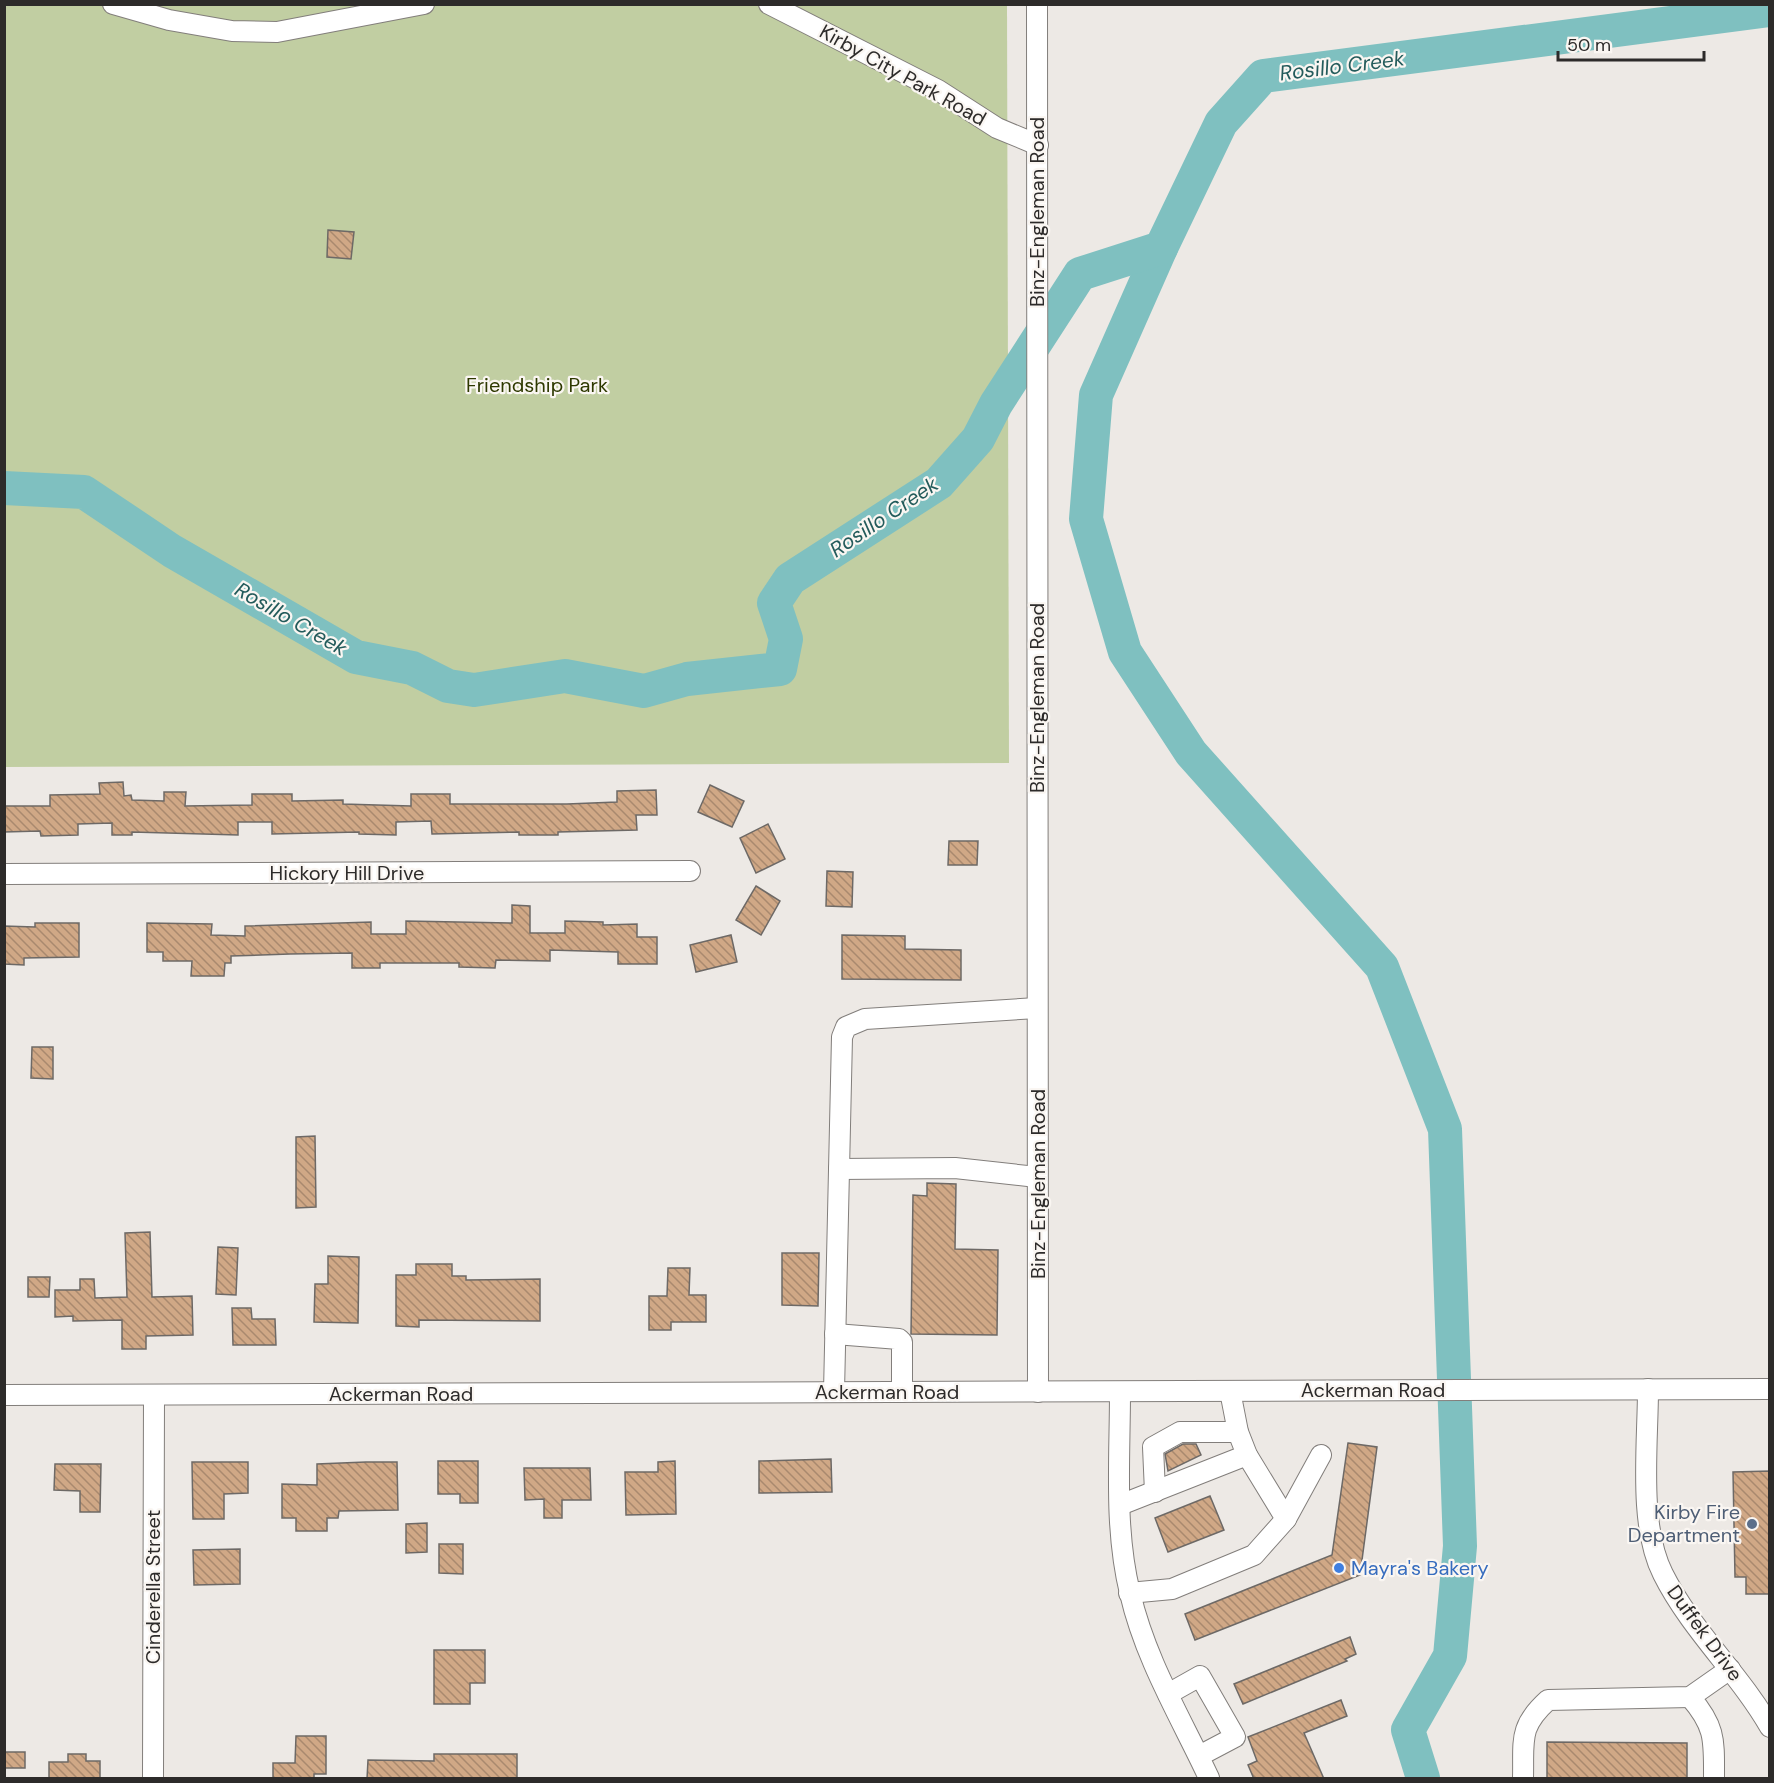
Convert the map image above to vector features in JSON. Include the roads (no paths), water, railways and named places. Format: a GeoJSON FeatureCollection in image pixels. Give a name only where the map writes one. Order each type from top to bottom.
{"type":"FeatureCollection","features":[{"type":"Feature","properties":{"kind":"street"},"geometry":{"type":"LineString","coordinates":[[113,4],[168,20],[232,31],[277,32],[424,4]]}},
{"type":"Feature","properties":{"kind":"street","name":"Kirby City Park Road"},"geometry":{"type":"LineString","coordinates":[[769,4],[939,90],[997,128],[1038,145]]}},
{"type":"Feature","properties":{"kind":"street","name":"Binz-Engleman Road"},"geometry":{"type":"LineString","coordinates":[[1037,4],[1038,1392]]}},
{"type":"Feature","properties":{"kind":"street","name":"Hickory Hill Drive"},"geometry":{"type":"LineString","coordinates":[[4,874],[690,871]]}},
{"type":"Feature","properties":{"kind":"street"},"geometry":{"type":"LineString","coordinates":[[834,1392],[842,1037],[846,1028],[865,1019],[1037,1008]]}},
{"type":"Feature","properties":{"kind":"street"},"geometry":{"type":"LineString","coordinates":[[839,1169],[955,1168],[1037,1177]]}},
{"type":"Feature","properties":{"kind":"street"},"geometry":{"type":"LineString","coordinates":[[835,1334],[899,1339],[902,1342],[902,1392]]}},
{"type":"Feature","properties":{"kind":"street","name":"Duffek Drive"},"geometry":{"type":"LineString","coordinates":[[1648,1389],[1648,1508],[1653,1543],[1662,1572],[1680,1603],[1752,1696],[1770,1727]]}},
{"type":"Feature","properties":{"kind":"street","name":"Ackerman Road"},"geometry":{"type":"LineString","coordinates":[[4,1395],[1770,1389]]}},
{"type":"Feature","properties":{"kind":"street"},"geometry":{"type":"LineString","coordinates":[[1230,1391],[1238,1432],[1247,1455],[1286,1519]]}},
{"type":"Feature","properties":{"kind":"street"},"geometry":{"type":"LineString","coordinates":[[1120,1392],[1120,1505],[1123,1556],[1129,1593],[1140,1629],[1209,1779]]}},
{"type":"Feature","properties":{"kind":"street","name":"Cinderella Street"},"geometry":{"type":"LineString","coordinates":[[153,1779],[154,1395]]}},
{"type":"Feature","properties":{"kind":"street"},"geometry":{"type":"LineString","coordinates":[[1155,1492],[1153,1447],[1180,1432],[1238,1432]]}},
{"type":"Feature","properties":{"kind":"street"},"geometry":{"type":"LineString","coordinates":[[1120,1505],[1247,1455]]}},
{"type":"Feature","properties":{"kind":"street"},"geometry":{"type":"LineString","coordinates":[[1129,1593],[1172,1589],[1254,1555],[1286,1519],[1321,1455]]}},
{"type":"Feature","properties":{"kind":"street"},"geometry":{"type":"LineString","coordinates":[[1523,1779],[1525,1727],[1534,1713],[1548,1700],[1690,1697],[1730,1669]]}},
{"type":"Feature","properties":{"kind":"street"},"geometry":{"type":"LineString","coordinates":[[1168,1694],[1200,1676],[1235,1737],[1199,1756]]}},
{"type":"Feature","properties":{"kind":"street"},"geometry":{"type":"LineString","coordinates":[[1690,1697],[1706,1716],[1715,1737],[1714,1779]]}},
{"type":"Feature","properties":{"kind":"waterway","name":"Rosillo Creek"},"geometry":{"type":"LineString","coordinates":[[4,488],[84,492],[172,551],[356,657],[412,668],[448,686],[474,690],[565,676],[644,691],[687,679],[780,669],[786,639],[774,603],[790,579],[939,483],[978,439],[996,404],[1080,274],[1161,248],[1221,123],[1263,76],[1770,10]]}},
{"type":"Feature","properties":{"kind":"waterway"},"geometry":{"type":"LineString","coordinates":[[1161,248],[1096,395],[1086,519],[1125,652],[1191,753],[1382,967],[1445,1129],[1460,1546],[1450,1656],[1408,1730],[1423,1778]]}},
{"type":"Feature","properties":{"kind":"place","name":"Kirby Fire Department"},"geometry":{"type":"Point","coordinates":[1752,1524]}},
{"type":"Feature","properties":{"kind":"place","name":"Mayra's Bakery"},"geometry":{"type":"Point","coordinates":[1339,1568]}},
{"type":"Feature","properties":{"kind":"park label","name":"Friendship Park"},"geometry":{"type":"Point","coordinates":[537,385]}}]}
